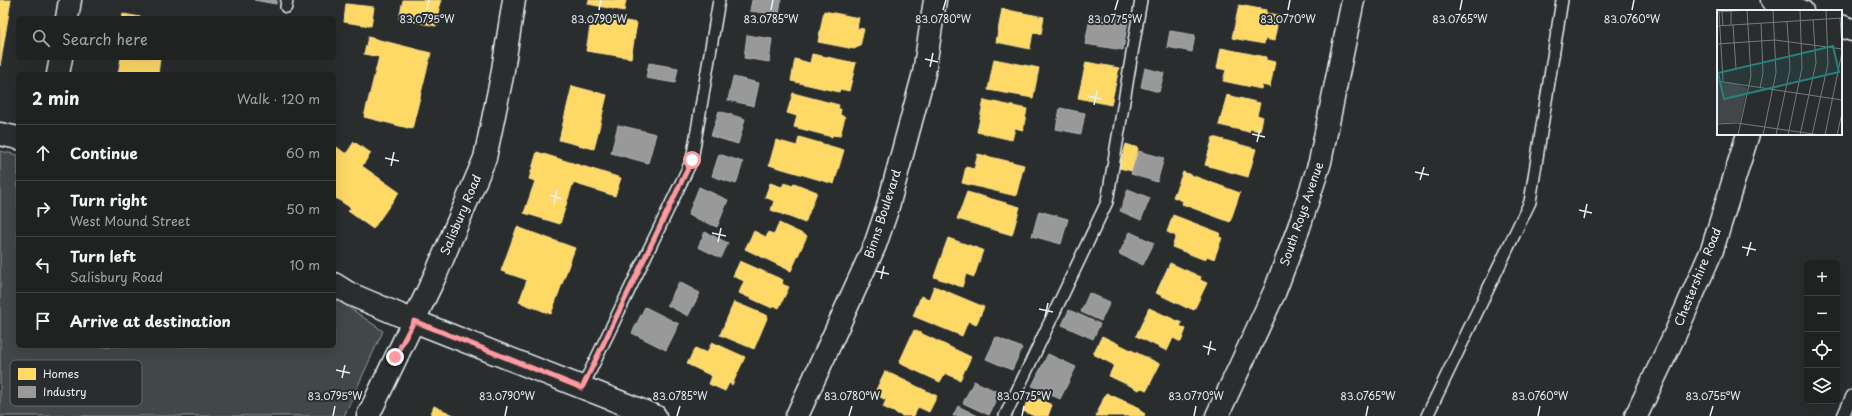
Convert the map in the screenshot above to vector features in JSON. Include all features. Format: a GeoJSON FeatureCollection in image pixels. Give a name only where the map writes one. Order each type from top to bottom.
{"type":"FeatureCollection","features":[{"type":"Feature","properties":{"kind":"street"},"geometry":{"type":"LineString","coordinates":[[67,16],[70,0]]}},
{"type":"Feature","properties":{"kind":"street","name":"Salisbury Road"},"geometry":{"type":"LineString","coordinates":[[368,416],[436,274],[485,158],[502,76],[514,0]]}},
{"type":"Feature","properties":{"kind":"street","name":"Binns Boulevard"},"geometry":{"type":"LineString","coordinates":[[797,416],[878,238],[924,73],[935,0]]}},
{"type":"Feature","properties":{"kind":"street","name":"South Roys Avenue"},"geometry":{"type":"LineString","coordinates":[[1217,416],[1275,291],[1299,227],[1320,162],[1353,0]]}},
{"type":"Feature","properties":{"kind":"street"},"geometry":{"type":"LineString","coordinates":[[1771,10],[1773,0],[1799,10]]}},
{"type":"Feature","properties":{"kind":"street"},"geometry":{"type":"LineString","coordinates":[[1842,26],[1852,30]]}},
{"type":"Feature","properties":{"kind":"street"},"geometry":{"type":"LineString","coordinates":[[58,72],[60,60]]}},
{"type":"Feature","properties":{"kind":"street"},"geometry":{"type":"LineString","coordinates":[[0,134],[16,138]]}},
{"type":"Feature","properties":{"kind":"street","name":"Chestershire Road"},"geometry":{"type":"LineString","coordinates":[[1636,416],[1676,332],[1712,250],[1748,135]]}},
{"type":"Feature","properties":{"kind":"street"},"geometry":{"type":"LineString","coordinates":[[336,285],[350,294],[414,321],[656,416]]}},
{"type":"Feature","properties":{"kind":"lane"},"geometry":{"type":"LineString","coordinates":[[582,388],[692,160],[719,0]]}},
{"type":"Feature","properties":{"kind":"lane"},"geometry":{"type":"LineString","coordinates":[[1005,416],[1107,202],[1141,0]]}},
{"type":"Feature","properties":{"kind":"lane"},"geometry":{"type":"LineString","coordinates":[[1427,416],[1530,202],[1562,0]]}},
{"type":"Feature","properties":{"kind":"lane"},"geometry":{"type":"LineString","coordinates":[[1843,416],[1852,396]]}},
{"type":"Feature","properties":{"kind":"shaded area"},"geometry":{"type":"Polygon","coordinates":[[[0,151],[16,155],[16,348],[336,348],[336,298],[383,331],[344,416],[0,416],[0,151]]]}},
{"type":"Feature","properties":{"kind":"building: Homes"},"geometry":{"type":"Polygon","coordinates":[[[0,0],[11,0],[0,66],[0,0]]]}},
{"type":"Feature","properties":{"kind":"building: Homes"},"geometry":{"type":"Polygon","coordinates":[[[403,0],[441,0],[436,26],[399,19],[403,0]]]}},
{"type":"Feature","properties":{"kind":"building: Homes"},"geometry":{"type":"Polygon","coordinates":[[[589,0],[626,0],[624,11],[588,4],[589,0]]]}},
{"type":"Feature","properties":{"kind":"building: Homes"},"geometry":{"type":"Polygon","coordinates":[[[346,4],[374,7],[371,26],[344,22],[346,4]]]}},
{"type":"Feature","properties":{"kind":"building: Homes"},"geometry":{"type":"Polygon","coordinates":[[[1239,5],[1266,10],[1266,13],[1279,15],[1274,41],[1265,39],[1264,44],[1232,38],[1239,5]]]}},
{"type":"Feature","properties":{"kind":"building: Homes"},"geometry":{"type":"Polygon","coordinates":[[[1002,9],[1044,17],[1041,34],[1033,32],[1030,49],[996,42],[1002,9]]]}},
{"type":"Feature","properties":{"kind":"building: Homes"},"geometry":{"type":"Polygon","coordinates":[[[824,11],[859,18],[857,28],[864,29],[860,46],[854,49],[818,42],[824,11]]]}},
{"type":"Feature","properties":{"kind":"building: Homes"},"geometry":{"type":"Polygon","coordinates":[[[123,14],[135,16],[122,16],[123,14]]]}},
{"type":"Feature","properties":{"kind":"building: Homes"},"geometry":{"type":"Polygon","coordinates":[[[592,15],[637,23],[631,58],[586,51],[592,15]]]}},
{"type":"Feature","properties":{"kind":"building: Homes"},"geometry":{"type":"Polygon","coordinates":[[[368,37],[431,53],[412,129],[364,117],[379,57],[364,54],[368,37]]]}},
{"type":"Feature","properties":{"kind":"building: Homes"},"geometry":{"type":"Polygon","coordinates":[[[1221,48],[1266,57],[1266,60],[1275,62],[1270,87],[1262,85],[1261,89],[1223,81],[1226,70],[1217,68],[1221,48]]]}},
{"type":"Feature","properties":{"kind":"building: Homes"},"geometry":{"type":"Polygon","coordinates":[[[812,54],[856,63],[849,91],[840,89],[839,92],[791,81],[795,59],[810,63],[812,54]]]}},
{"type":"Feature","properties":{"kind":"building: Homes"},"geometry":{"type":"Polygon","coordinates":[[[994,59],[1039,68],[1033,98],[988,90],[994,59]]]}},
{"type":"Feature","properties":{"kind":"building: Homes"},"geometry":{"type":"Polygon","coordinates":[[[121,60],[160,60],[158,72],[118,72],[121,60]]]}},
{"type":"Feature","properties":{"kind":"building: Homes"},"geometry":{"type":"Polygon","coordinates":[[[1086,62],[1119,68],[1111,105],[1078,98],[1086,62]]]}},
{"type":"Feature","properties":{"kind":"building: Homes"},"geometry":{"type":"Polygon","coordinates":[[[572,86],[607,95],[594,149],[559,140],[572,86]]]}},
{"type":"Feature","properties":{"kind":"building: Homes"},"geometry":{"type":"Polygon","coordinates":[[[793,93],[839,105],[838,109],[841,109],[840,115],[845,117],[840,136],[832,135],[832,137],[794,127],[797,116],[787,113],[793,93]]]}},
{"type":"Feature","properties":{"kind":"building: Homes"},"geometry":{"type":"Polygon","coordinates":[[[1227,95],[1260,103],[1257,115],[1263,117],[1260,131],[1250,129],[1249,132],[1219,125],[1227,95]]]}},
{"type":"Feature","properties":{"kind":"building: Homes"},"geometry":{"type":"Polygon","coordinates":[[[984,100],[1027,109],[1023,130],[1015,128],[1012,140],[977,132],[984,100]]]}},
{"type":"Feature","properties":{"kind":"building: Homes"},"geometry":{"type":"Polygon","coordinates":[[[799,137],[844,150],[834,184],[769,165],[776,140],[797,146],[799,137]]]}},
{"type":"Feature","properties":{"kind":"building: Homes"},"geometry":{"type":"Polygon","coordinates":[[[1213,137],[1256,149],[1248,177],[1205,165],[1213,137]]]}},
{"type":"Feature","properties":{"kind":"building: Homes"},"geometry":{"type":"Polygon","coordinates":[[[354,142],[371,153],[362,166],[399,192],[373,229],[348,211],[351,208],[336,198],[336,146],[346,154],[354,142]]]}},
{"type":"Feature","properties":{"kind":"building: Homes"},"geometry":{"type":"Polygon","coordinates":[[[1126,144],[1138,148],[1132,171],[1119,168],[1126,144]]]}},
{"type":"Feature","properties":{"kind":"building: Homes"},"geometry":{"type":"Polygon","coordinates":[[[537,152],[621,178],[615,196],[573,183],[560,224],[524,213],[535,181],[529,179],[537,152]]]}},
{"type":"Feature","properties":{"kind":"building: Homes"},"geometry":{"type":"Polygon","coordinates":[[[978,154],[1024,165],[1016,196],[962,183],[966,167],[974,169],[978,154]]]}},
{"type":"Feature","properties":{"kind":"building: Homes"},"geometry":{"type":"Polygon","coordinates":[[[1183,172],[1240,193],[1230,222],[1182,204],[1183,201],[1173,197],[1183,172]]]}},
{"type":"Feature","properties":{"kind":"building: Homes"},"geometry":{"type":"Polygon","coordinates":[[[770,183],[782,187],[784,183],[793,186],[794,183],[817,192],[805,223],[771,210],[774,201],[765,197],[770,183]]]}},
{"type":"Feature","properties":{"kind":"building: Homes"},"geometry":{"type":"Polygon","coordinates":[[[967,192],[1020,207],[1012,235],[957,219],[967,192]]]}},
{"type":"Feature","properties":{"kind":"building: Homes"},"geometry":{"type":"Polygon","coordinates":[[[1173,215],[1220,233],[1219,237],[1222,238],[1214,259],[1207,256],[1205,260],[1172,247],[1176,236],[1167,232],[1173,215]]]}},
{"type":"Feature","properties":{"kind":"building: Homes"},"geometry":{"type":"Polygon","coordinates":[[[779,223],[807,236],[791,271],[745,249],[754,231],[766,237],[769,232],[774,235],[779,223]]]}},
{"type":"Feature","properties":{"kind":"building: Homes"},"geometry":{"type":"Polygon","coordinates":[[[517,227],[575,248],[551,314],[519,302],[527,280],[501,271],[517,227]]]}},
{"type":"Feature","properties":{"kind":"building: Homes"},"geometry":{"type":"Polygon","coordinates":[[[948,238],[983,250],[974,277],[966,274],[962,287],[934,277],[948,238]]]}},
{"type":"Feature","properties":{"kind":"building: Homes"},"geometry":{"type":"Polygon","coordinates":[[[740,261],[783,280],[782,284],[789,287],[779,308],[773,305],[772,308],[739,293],[744,281],[733,276],[740,261]]]}},
{"type":"Feature","properties":{"kind":"building: Homes"},"geometry":{"type":"Polygon","coordinates":[[[1170,263],[1201,277],[1200,280],[1207,283],[1194,310],[1156,293],[1170,263]]]}},
{"type":"Feature","properties":{"kind":"building: Homes"},"geometry":{"type":"Polygon","coordinates":[[[934,286],[984,307],[976,325],[968,321],[962,336],[913,316],[921,296],[929,299],[934,286]]]}},
{"type":"Feature","properties":{"kind":"building: Homes"},"geometry":{"type":"Polygon","coordinates":[[[734,302],[768,316],[754,349],[720,335],[734,302]]]}},
{"type":"Feature","properties":{"kind":"building: Homes"},"geometry":{"type":"Polygon","coordinates":[[[1149,308],[1182,323],[1180,326],[1186,329],[1181,342],[1173,338],[1167,351],[1136,336],[1149,308]]]}},
{"type":"Feature","properties":{"kind":"building: Homes"},"geometry":{"type":"Polygon","coordinates":[[[914,330],[971,357],[960,380],[945,373],[940,382],[899,363],[914,330]]]}},
{"type":"Feature","properties":{"kind":"building: Homes"},"geometry":{"type":"Polygon","coordinates":[[[1102,336],[1160,364],[1147,390],[1141,388],[1139,390],[1109,376],[1114,365],[1093,354],[1102,336]]]}},
{"type":"Feature","properties":{"kind":"building: Homes"},"geometry":{"type":"Polygon","coordinates":[[[712,342],[745,357],[732,385],[729,383],[725,391],[709,384],[712,376],[687,364],[695,348],[707,353],[712,342]]]}},
{"type":"Feature","properties":{"kind":"building: Homes"},"geometry":{"type":"Polygon","coordinates":[[[885,371],[937,396],[929,412],[918,407],[914,416],[902,416],[883,407],[886,400],[874,394],[885,371]]]}},
{"type":"Feature","properties":{"kind":"building: Homes"},"geometry":{"type":"Polygon","coordinates":[[[1106,393],[1140,408],[1139,410],[1145,414],[1144,416],[1096,416],[1106,393]]]}},
{"type":"Feature","properties":{"kind":"building: Homes"},"geometry":{"type":"Polygon","coordinates":[[[1030,395],[1052,405],[1048,416],[1034,416],[1023,411],[1030,395]]]}},
{"type":"Feature","properties":{"kind":"building: Homes"},"geometry":{"type":"Polygon","coordinates":[[[434,406],[456,416],[430,416],[434,406]]]}},
{"type":"Feature","properties":{"kind":"building: Industry"},"geometry":{"type":"Polygon","coordinates":[[[254,0],[277,0],[276,4],[254,0]]]}},
{"type":"Feature","properties":{"kind":"building: Industry"},"geometry":{"type":"Polygon","coordinates":[[[752,0],[781,0],[779,15],[750,11],[752,0]]]}},
{"type":"Feature","properties":{"kind":"building: Industry"},"geometry":{"type":"Polygon","coordinates":[[[1091,13],[1128,20],[1123,50],[1085,44],[1091,13]]]}},
{"type":"Feature","properties":{"kind":"building: Industry"},"geometry":{"type":"Polygon","coordinates":[[[1170,31],[1195,35],[1192,52],[1167,47],[1170,31]]]}},
{"type":"Feature","properties":{"kind":"building: Industry"},"geometry":{"type":"Polygon","coordinates":[[[747,35],[772,39],[769,62],[744,58],[747,35]]]}},
{"type":"Feature","properties":{"kind":"building: Industry"},"geometry":{"type":"Polygon","coordinates":[[[649,63],[678,68],[675,83],[646,78],[649,63]]]}},
{"type":"Feature","properties":{"kind":"building: Industry"},"geometry":{"type":"Polygon","coordinates":[[[1145,68],[1164,73],[1159,92],[1141,87],[1145,68]]]}},
{"type":"Feature","properties":{"kind":"building: Industry"},"geometry":{"type":"Polygon","coordinates":[[[733,77],[759,83],[754,106],[728,100],[733,77]]]}},
{"type":"Feature","properties":{"kind":"building: Industry"},"geometry":{"type":"Polygon","coordinates":[[[1060,108],[1085,113],[1081,134],[1056,129],[1060,108]]]}},
{"type":"Feature","properties":{"kind":"building: Industry"},"geometry":{"type":"Polygon","coordinates":[[[719,111],[745,119],[738,144],[711,136],[719,111]]]}},
{"type":"Feature","properties":{"kind":"building: Industry"},"geometry":{"type":"Polygon","coordinates":[[[618,125],[656,134],[648,163],[611,153],[618,125]]]}},
{"type":"Feature","properties":{"kind":"building: Industry"},"geometry":{"type":"Polygon","coordinates":[[[1138,151],[1164,158],[1157,182],[1131,174],[1138,151]]]}},
{"type":"Feature","properties":{"kind":"building: Industry"},"geometry":{"type":"Polygon","coordinates":[[[719,154],[743,162],[736,184],[712,176],[719,154]]]}},
{"type":"Feature","properties":{"kind":"building: Industry"},"geometry":{"type":"Polygon","coordinates":[[[699,187],[728,200],[717,227],[688,215],[699,187]]]}},
{"type":"Feature","properties":{"kind":"building: Industry"},"geometry":{"type":"Polygon","coordinates":[[[1128,189],[1150,198],[1141,220],[1120,211],[1128,189]]]}},
{"type":"Feature","properties":{"kind":"building: Industry"},"geometry":{"type":"Polygon","coordinates":[[[1039,211],[1068,219],[1061,244],[1032,236],[1039,211]]]}},
{"type":"Feature","properties":{"kind":"building: Industry"},"geometry":{"type":"Polygon","coordinates":[[[705,232],[728,243],[721,258],[698,247],[705,232]]]}},
{"type":"Feature","properties":{"kind":"building: Industry"},"geometry":{"type":"Polygon","coordinates":[[[1130,232],[1154,243],[1143,265],[1119,254],[1130,232]]]}},
{"type":"Feature","properties":{"kind":"building: Industry"},"geometry":{"type":"Polygon","coordinates":[[[679,282],[700,293],[688,316],[667,305],[679,282]]]}},
{"type":"Feature","properties":{"kind":"building: Industry"},"geometry":{"type":"Polygon","coordinates":[[[1089,293],[1110,302],[1101,321],[1081,312],[1089,293]]]}},
{"type":"Feature","properties":{"kind":"building: Industry"},"geometry":{"type":"Polygon","coordinates":[[[645,307],[679,324],[666,350],[632,333],[645,307]]]}},
{"type":"Feature","properties":{"kind":"building: Industry"},"geometry":{"type":"Polygon","coordinates":[[[1069,310],[1100,324],[1093,339],[1062,325],[1069,310]]]}},
{"type":"Feature","properties":{"kind":"building: Industry"},"geometry":{"type":"Polygon","coordinates":[[[996,337],[1022,348],[1012,370],[986,359],[996,337]]]}},
{"type":"Feature","properties":{"kind":"building: Industry"},"geometry":{"type":"Polygon","coordinates":[[[1048,354],[1076,367],[1060,399],[1032,386],[1048,354]]]}},
{"type":"Feature","properties":{"kind":"building: Industry"},"geometry":{"type":"Polygon","coordinates":[[[974,381],[1000,393],[989,415],[963,403],[974,381]]]}},
{"type":"Feature","properties":{"kind":"building: Industry"},"geometry":{"type":"Polygon","coordinates":[[[958,406],[978,416],[953,416],[958,406]]]}},
{"type":"Feature","properties":{"kind":"route"},"geometry":{"type":"LineString","coordinates":[[395,357],[414,321],[582,388],[692,160]]}}]}
